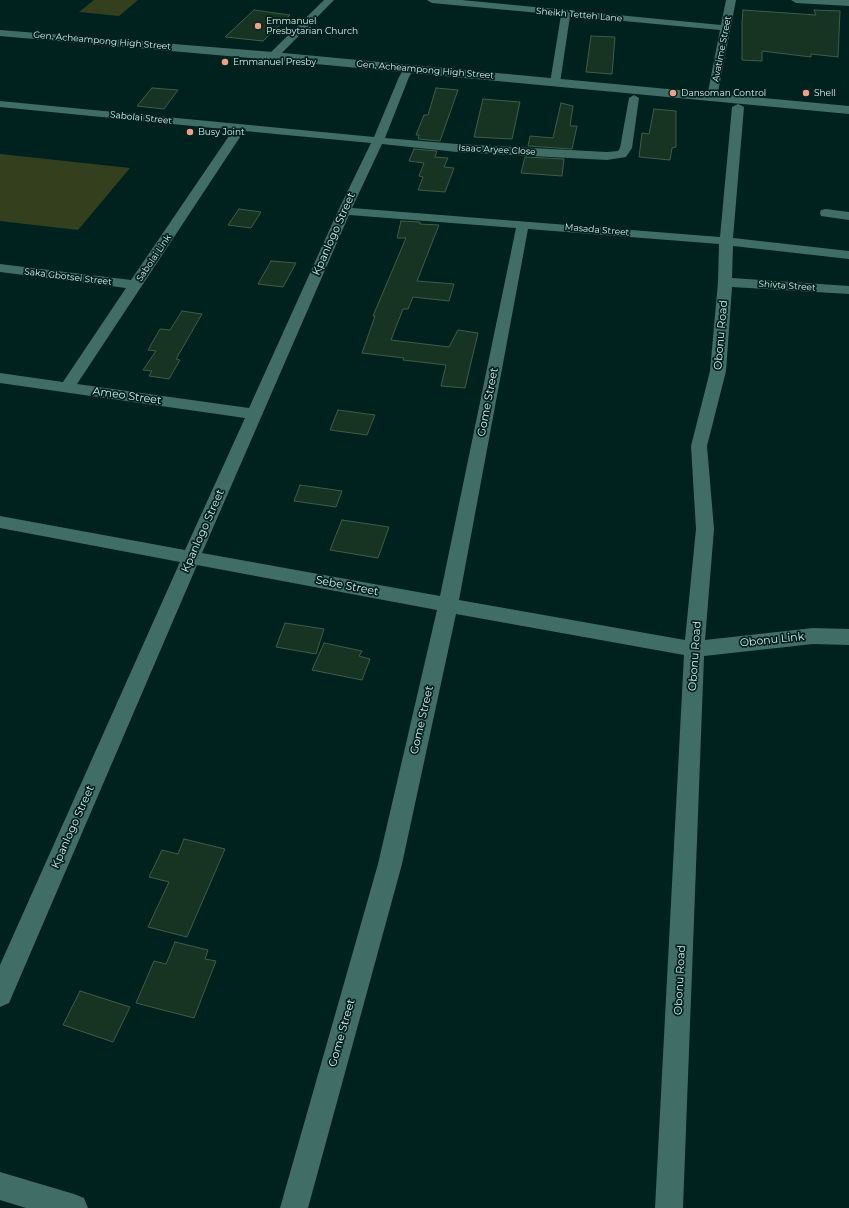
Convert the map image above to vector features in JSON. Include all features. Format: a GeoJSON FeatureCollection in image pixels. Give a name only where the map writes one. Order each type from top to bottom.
{"type":"FeatureCollection","features":[{"type":"Feature","properties":{"kind":"main road","name":"Gen. Acheampong High Street"},"geometry":{"type":"LineString","coordinates":[[0,33],[273,56],[406,73],[634,98],[849,118]]}},
{"type":"Feature","properties":{"kind":"main road","name":"Gen. Acheampong High Street"},"geometry":{"type":"LineString","coordinates":[[0,40],[406,73],[555,83],[849,110]]}},
{"type":"Feature","properties":{"kind":"street"},"geometry":{"type":"LineString","coordinates":[[273,56],[329,0]]}},
{"type":"Feature","properties":{"kind":"street","name":"Sheikh Tetteh Lane"},"geometry":{"type":"LineString","coordinates":[[432,0],[566,14],[726,28]]}},
{"type":"Feature","properties":{"kind":"street","name":"Avatime Street"},"geometry":{"type":"LineString","coordinates":[[712,98],[731,0]]}},
{"type":"Feature","properties":{"kind":"street"},"geometry":{"type":"LineString","coordinates":[[796,0],[849,3]]}},
{"type":"Feature","properties":{"kind":"street"},"geometry":{"type":"LineString","coordinates":[[555,83],[566,14]]}},
{"type":"Feature","properties":{"kind":"street","name":"Kpanlogo Street"},"geometry":{"type":"LineString","coordinates":[[0,994],[191,556],[344,211],[378,141],[406,73]]}},
{"type":"Feature","properties":{"kind":"street","name":"Isaac Aryee Close"},"geometry":{"type":"LineString","coordinates":[[378,141],[456,148],[616,156],[622,154],[626,148],[634,98]]}},
{"type":"Feature","properties":{"kind":"street","name":"Sabolai Street"},"geometry":{"type":"LineString","coordinates":[[0,104],[378,141]]}},
{"type":"Feature","properties":{"kind":"street","name":"Obonu Road"},"geometry":{"type":"LineString","coordinates":[[669,1208],[694,648],[705,529],[699,446],[718,371],[725,282],[726,241],[738,108]]}},
{"type":"Feature","properties":{"kind":"street","name":"Sabolai Link"},"geometry":{"type":"LineString","coordinates":[[67,387],[240,128]]}},
{"type":"Feature","properties":{"kind":"street","name":"Masada Street"},"geometry":{"type":"LineString","coordinates":[[344,211],[726,241],[849,255]]}},
{"type":"Feature","properties":{"kind":"street"},"geometry":{"type":"LineString","coordinates":[[826,213],[849,216]]}},
{"type":"Feature","properties":{"kind":"street","name":"Gome Street"},"geometry":{"type":"LineString","coordinates":[[294,1208],[390,864],[448,605],[523,224]]}},
{"type":"Feature","properties":{"kind":"street","name":"Saka Gbotsei Street"},"geometry":{"type":"LineString","coordinates":[[0,268],[136,285]]}},
{"type":"Feature","properties":{"kind":"street","name":"Shivta Street"},"geometry":{"type":"LineString","coordinates":[[725,282],[849,290]]}},
{"type":"Feature","properties":{"kind":"street","name":"Ameo Street"},"geometry":{"type":"LineString","coordinates":[[0,378],[254,414]]}},
{"type":"Feature","properties":{"kind":"street","name":"Sebe Street"},"geometry":{"type":"LineString","coordinates":[[0,522],[191,556],[448,605],[694,648]]}},
{"type":"Feature","properties":{"kind":"street","name":"Obonu Link"},"geometry":{"type":"LineString","coordinates":[[694,648],[813,636],[849,637]]}},
{"type":"Feature","properties":{"kind":"street"},"geometry":{"type":"LineString","coordinates":[[0,1186],[74,1208]]}},
{"type":"Feature","properties":{"kind":"green space"},"geometry":{"type":"Polygon","coordinates":[[[94,0],[138,0],[119,16],[79,12],[94,0]]]}},
{"type":"Feature","properties":{"kind":"green space"},"geometry":{"type":"Polygon","coordinates":[[[0,154],[130,168],[78,230],[0,221],[0,154]]]}},
{"type":"Feature","properties":{"kind":"building","name":"Emmanuel Presbytarian Church"},"geometry":{"type":"Polygon","coordinates":[[[254,10],[290,15],[263,41],[225,37],[254,10]]]}},
{"type":"Feature","properties":{"kind":"building"},"geometry":{"type":"Polygon","coordinates":[[[743,10],[816,15],[814,10],[840,11],[838,57],[811,54],[811,57],[762,51],[762,61],[742,60],[743,10]]]}},
{"type":"Feature","properties":{"kind":"building"},"geometry":{"type":"Polygon","coordinates":[[[591,36],[615,37],[612,74],[586,72],[591,36]]]}},
{"type":"Feature","properties":{"kind":"building"},"geometry":{"type":"Polygon","coordinates":[[[152,88],[178,90],[164,109],[137,106],[152,88]]]}},
{"type":"Feature","properties":{"kind":"building"},"geometry":{"type":"Polygon","coordinates":[[[436,88],[458,90],[440,141],[418,139],[419,135],[416,135],[424,115],[428,115],[436,88]]]}},
{"type":"Feature","properties":{"kind":"building"},"geometry":{"type":"Polygon","coordinates":[[[483,99],[520,102],[512,139],[474,137],[483,99]]]}},
{"type":"Feature","properties":{"kind":"building"},"geometry":{"type":"Polygon","coordinates":[[[561,103],[573,106],[570,126],[577,126],[572,149],[528,146],[530,136],[553,138],[561,103]]]}},
{"type":"Feature","properties":{"kind":"building"},"geometry":{"type":"Polygon","coordinates":[[[654,109],[676,111],[676,147],[672,148],[670,160],[639,157],[642,133],[649,134],[654,109]]]}},
{"type":"Feature","properties":{"kind":"building"},"geometry":{"type":"Polygon","coordinates":[[[414,149],[437,151],[435,157],[448,158],[444,167],[454,168],[445,192],[418,190],[423,177],[419,176],[424,163],[409,161],[414,149]]]}},
{"type":"Feature","properties":{"kind":"building"},"geometry":{"type":"Polygon","coordinates":[[[525,157],[564,159],[562,176],[521,173],[525,157]]]}},
{"type":"Feature","properties":{"kind":"building"},"geometry":{"type":"Polygon","coordinates":[[[239,209],[261,212],[251,228],[228,225],[239,209]]]}},
{"type":"Feature","properties":{"kind":"building"},"geometry":{"type":"Polygon","coordinates":[[[401,221],[439,225],[417,281],[454,284],[449,301],[413,297],[408,309],[403,309],[391,340],[449,347],[458,330],[478,333],[465,388],[441,386],[446,365],[362,353],[375,316],[373,316],[406,238],[397,238],[401,221]]]}},
{"type":"Feature","properties":{"kind":"building"},"geometry":{"type":"Polygon","coordinates":[[[271,261],[296,263],[283,287],[258,284],[271,261]]]}},
{"type":"Feature","properties":{"kind":"building"},"geometry":{"type":"Polygon","coordinates":[[[182,311],[202,314],[176,359],[180,360],[169,379],[149,376],[152,371],[143,370],[156,351],[148,350],[160,329],[170,330],[182,311]]]}},
{"type":"Feature","properties":{"kind":"building"},"geometry":{"type":"Polygon","coordinates":[[[338,410],[375,415],[367,435],[330,430],[338,410]]]}},
{"type":"Feature","properties":{"kind":"building"},"geometry":{"type":"Polygon","coordinates":[[[300,485],[342,491],[336,507],[294,501],[300,485]]]}},
{"type":"Feature","properties":{"kind":"building"},"geometry":{"type":"Polygon","coordinates":[[[342,520],[389,527],[378,558],[330,550],[342,520]]]}},
{"type":"Feature","properties":{"kind":"building"},"geometry":{"type":"Polygon","coordinates":[[[285,623],[324,629],[316,654],[276,647],[285,623]]]}},
{"type":"Feature","properties":{"kind":"building"},"geometry":{"type":"Polygon","coordinates":[[[324,643],[362,651],[359,656],[370,659],[362,680],[312,670],[324,643]]]}},
{"type":"Feature","properties":{"kind":"building"},"geometry":{"type":"Polygon","coordinates":[[[184,839],[225,849],[187,937],[148,927],[169,882],[149,877],[162,850],[178,854],[184,839]]]}},
{"type":"Feature","properties":{"kind":"building"},"geometry":{"type":"Polygon","coordinates":[[[175,942],[208,950],[205,959],[216,961],[194,1018],[136,1003],[154,961],[166,964],[175,942]]]}},
{"type":"Feature","properties":{"kind":"building"},"geometry":{"type":"Polygon","coordinates":[[[80,991],[130,1007],[113,1042],[63,1025],[80,991]]]}},
{"type":"Feature","properties":{"kind":"place","name":"Emmanuel Presbytarian Church"},"geometry":{"type":"Point","coordinates":[258,26]}},
{"type":"Feature","properties":{"kind":"place","name":"Emmanuel Presby"},"geometry":{"type":"Point","coordinates":[225,62]}},
{"type":"Feature","properties":{"kind":"place","name":"Dansoman Control"},"geometry":{"type":"Point","coordinates":[673,93]}},
{"type":"Feature","properties":{"kind":"place","name":"Shell"},"geometry":{"type":"Point","coordinates":[806,93]}},
{"type":"Feature","properties":{"kind":"place","name":"Busy Joint"},"geometry":{"type":"Point","coordinates":[190,132]}}]}
